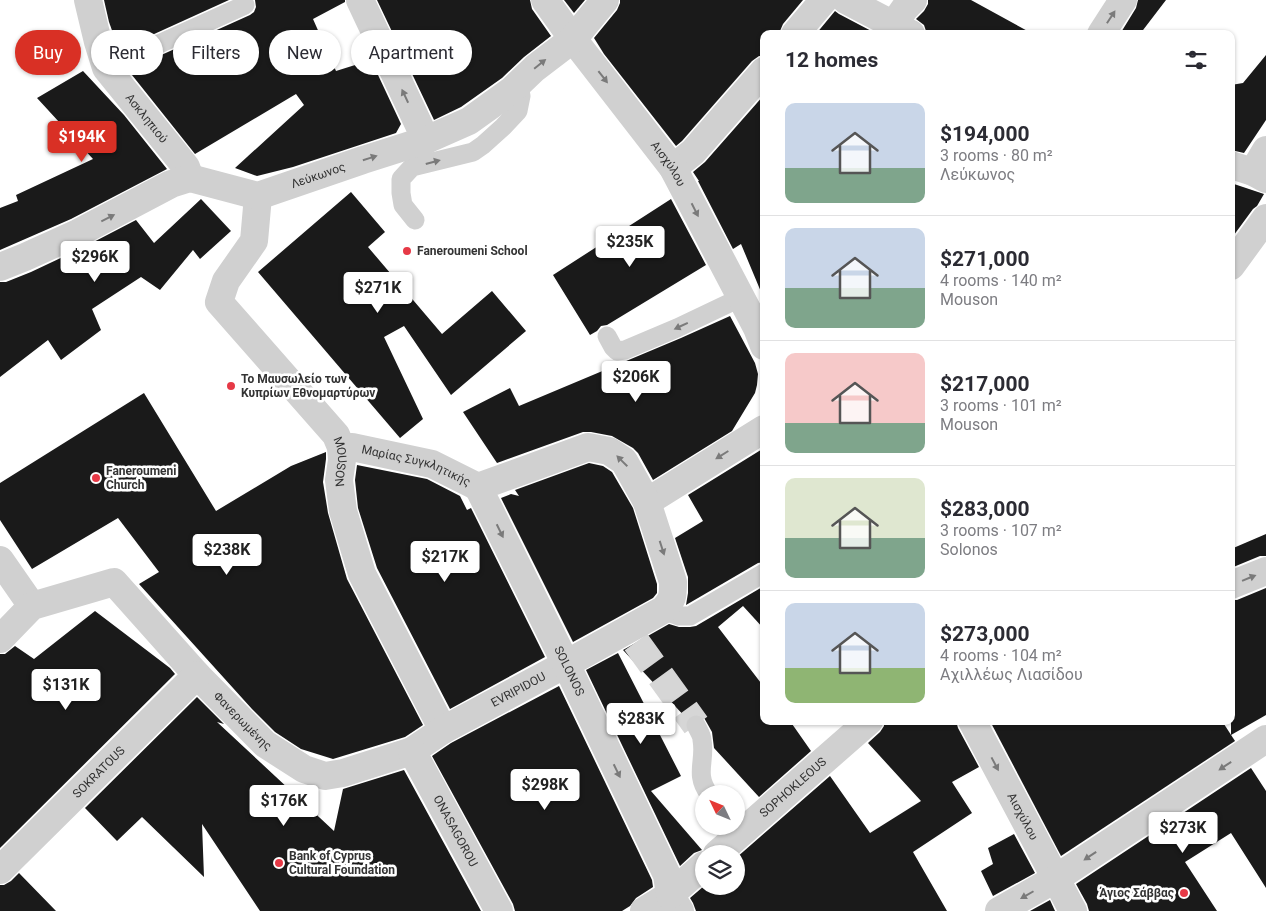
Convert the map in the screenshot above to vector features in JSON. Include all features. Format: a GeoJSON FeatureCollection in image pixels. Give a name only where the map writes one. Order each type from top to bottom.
{"type":"FeatureCollection","features":[{"type":"Feature","properties":{"kind":"street","name":"Ασκληπιού"},"geometry":{"type":"LineString","coordinates":[[88,0],[95,30]]}},
{"type":"Feature","properties":{"kind":"street"},"geometry":{"type":"LineString","coordinates":[[360,0],[426,140]]}},
{"type":"Feature","properties":{"kind":"street","name":"Αισχύλου"},"geometry":{"type":"LineString","coordinates":[[545,0],[673,168],[732,301],[760,331]]}},
{"type":"Feature","properties":{"kind":"street","name":"Λεύκωνος"},"geometry":{"type":"LineString","coordinates":[[258,196],[426,140],[469,121],[519,84],[605,0]]}},
{"type":"Feature","properties":{"kind":"street"},"geometry":{"type":"LineString","coordinates":[[798,30],[824,0]]}},
{"type":"Feature","properties":{"kind":"street"},"geometry":{"type":"LineString","coordinates":[[846,0],[902,29],[905,8],[913,0]]}},
{"type":"Feature","properties":{"kind":"street"},"geometry":{"type":"LineString","coordinates":[[1103,30],[1122,0]]}},
{"type":"Feature","properties":{"kind":"street","name":"Ασκληπιού"},"geometry":{"type":"LineString","coordinates":[[112,75],[186,167],[190,178]]}},
{"type":"Feature","properties":{"kind":"street"},"geometry":{"type":"LineString","coordinates":[[673,168],[693,152],[760,76]]}},
{"type":"Feature","properties":{"kind":"street"},"geometry":{"type":"LineString","coordinates":[[0,267],[78,233],[172,184],[190,178],[258,196]]}},
{"type":"Feature","properties":{"kind":"street","name":"MOUSON"},"geometry":{"type":"LineString","coordinates":[[258,196],[254,240],[226,281],[219,302],[336,435],[341,447],[342,460],[338,480],[343,511],[362,574],[443,730]]}},
{"type":"Feature","properties":{"kind":"street"},"geometry":{"type":"LineString","coordinates":[[1235,261],[1266,218]]}},
{"type":"Feature","properties":{"kind":"street"},"geometry":{"type":"LineString","coordinates":[[663,610],[670,603],[673,595],[673,582],[647,502],[760,431]]}},
{"type":"Feature","properties":{"kind":"street","name":"Μαρίας Συγκλητικής"},"geometry":{"type":"LineString","coordinates":[[341,447],[352,447],[432,464],[478,487],[588,447],[609,450],[624,460],[647,502]]}},
{"type":"Feature","properties":{"kind":"street","name":"SOLONOS"},"geometry":{"type":"LineString","coordinates":[[478,487],[566,664],[666,875],[675,903]]}},
{"type":"Feature","properties":{"kind":"street"},"geometry":{"type":"LineString","coordinates":[[0,560],[32,606],[0,639]]}},
{"type":"Feature","properties":{"kind":"street"},"geometry":{"type":"LineString","coordinates":[[1235,584],[1266,571]]}},
{"type":"Feature","properties":{"kind":"street","name":"Φανερωμένης"},"geometry":{"type":"LineString","coordinates":[[32,606],[114,582],[197,675],[265,744],[304,769],[325,776],[343,773],[412,751]]}},
{"type":"Feature","properties":{"kind":"street","name":"EVRIPIDOU"},"geometry":{"type":"LineString","coordinates":[[412,751],[443,730],[566,664],[631,636],[663,610]]}},
{"type":"Feature","properties":{"kind":"street","name":"SOKRATOUS"},"geometry":{"type":"LineString","coordinates":[[0,870],[197,675]]}},
{"type":"Feature","properties":{"kind":"street","name":"SOPHOKLEOUS"},"geometry":{"type":"LineString","coordinates":[[745,823],[864,725]]}},
{"type":"Feature","properties":{"kind":"street","name":"Αισχύλου"},"geometry":{"type":"LineString","coordinates":[[974,725],[1073,911]]}},
{"type":"Feature","properties":{"kind":"street"},"geometry":{"type":"LineString","coordinates":[[999,911],[1055,879],[1266,739]]}},
{"type":"Feature","properties":{"kind":"street","name":"ONASAGOROU"},"geometry":{"type":"LineString","coordinates":[[412,751],[493,908]]}},
{"type":"Feature","properties":{"kind":"street","name":"SOPHOKLEOUS"},"geometry":{"type":"LineString","coordinates":[[725,845],[733,835]]}},
{"type":"Feature","properties":{"kind":"street"},"geometry":{"type":"LineString","coordinates":[[644,911],[675,903],[695,877]]}},
{"type":"Feature","properties":{"kind":"lane"},"geometry":{"type":"LineString","coordinates":[[163,42],[245,5]]}},
{"type":"Feature","properties":{"kind":"lane"},"geometry":{"type":"LineString","coordinates":[[415,220],[403,205],[401,179],[412,167],[473,152],[483,145],[504,127],[518,111],[521,96],[519,84]]}},
{"type":"Feature","properties":{"kind":"lane"},"geometry":{"type":"LineString","coordinates":[[607,336],[613,347],[618,351],[625,350],[732,301]]}},
{"type":"Feature","properties":{"kind":"lane"},"geometry":{"type":"LineString","coordinates":[[663,610],[679,616],[690,616],[760,575]]}},
{"type":"Feature","properties":{"kind":"lane"},"geometry":{"type":"LineString","coordinates":[[696,725],[702,740],[701,771],[704,785]]}},
{"type":"Feature","properties":{"kind":"building"},"geometry":{"type":"Polygon","coordinates":[[[104,0],[229,0],[163,30],[112,30],[104,0]]]}},
{"type":"Feature","properties":{"kind":"building"},"geometry":{"type":"Polygon","coordinates":[[[255,0],[345,0],[345,2],[313,19],[318,30],[269,30],[269,75],[341,75],[341,69],[351,66],[351,75],[378,75],[401,124],[396,133],[293,167],[257,176],[235,168],[304,105],[296,94],[195,154],[132,75],[163,75],[163,54],[173,50],[173,75],[259,75],[259,30],[217,30],[250,15],[256,7],[255,0]]]}},
{"type":"Feature","properties":{"kind":"building"},"geometry":{"type":"Polygon","coordinates":[[[377,0],[530,0],[532,9],[551,36],[524,57],[502,78],[461,107],[434,120],[413,75],[472,75],[472,30],[391,30],[377,0]]]}},
{"type":"Feature","properties":{"kind":"building"},"geometry":{"type":"Polygon","coordinates":[[[564,0],[585,0],[574,13],[564,0]]]}},
{"type":"Feature","properties":{"kind":"building"},"geometry":{"type":"Polygon","coordinates":[[[620,0],[803,0],[783,24],[780,30],[760,30],[760,56],[752,61],[676,146],[604,54],[594,38],[617,10],[620,0]]]}},
{"type":"Feature","properties":{"kind":"building"},"geometry":{"type":"Polygon","coordinates":[[[928,0],[971,0],[1026,30],[926,30],[924,25],[916,19],[928,4],[928,0]]]}},
{"type":"Feature","properties":{"kind":"building"},"geometry":{"type":"Polygon","coordinates":[[[1138,0],[1166,0],[1143,30],[1122,30],[1136,8],[1138,0]]]}},
{"type":"Feature","properties":{"kind":"building"},"geometry":{"type":"Polygon","coordinates":[[[835,11],[869,30],[819,30],[835,11]]]}},
{"type":"Feature","properties":{"kind":"building"},"geometry":{"type":"Polygon","coordinates":[[[1266,55],[1266,120],[1244,153],[1235,151],[1235,84],[1243,83],[1266,55]]]}},
{"type":"Feature","properties":{"kind":"building"},"geometry":{"type":"Polygon","coordinates":[[[83,71],[124,115],[167,169],[71,219],[0,250],[0,208],[18,201],[16,195],[93,159],[37,98],[76,75],[81,75],[83,71]]]}},
{"type":"Feature","properties":{"kind":"building"},"geometry":{"type":"Polygon","coordinates":[[[760,100],[760,289],[741,244],[733,249],[693,172],[705,162],[760,100]]]}},
{"type":"Feature","properties":{"kind":"building"},"geometry":{"type":"Polygon","coordinates":[[[1235,184],[1264,194],[1235,234],[1235,184]]]}},
{"type":"Feature","properties":{"kind":"building"},"geometry":{"type":"Polygon","coordinates":[[[351,192],[385,232],[368,247],[442,334],[492,291],[526,331],[451,395],[404,326],[384,337],[423,419],[400,438],[258,272],[351,192]]]}},
{"type":"Feature","properties":{"kind":"building"},"geometry":{"type":"Polygon","coordinates":[[[201,199],[231,231],[200,259],[193,250],[160,290],[141,277],[92,309],[101,330],[61,360],[48,340],[0,377],[0,282],[6,282],[31,272],[136,220],[154,243],[201,199]]]}},
{"type":"Feature","properties":{"kind":"building"},"geometry":{"type":"Polygon","coordinates":[[[671,199],[706,265],[607,325],[601,326],[590,335],[553,275],[671,199]]]}},
{"type":"Feature","properties":{"kind":"building"},"geometry":{"type":"Polygon","coordinates":[[[730,316],[755,363],[758,374],[755,393],[732,431],[653,480],[638,453],[633,448],[612,436],[591,432],[583,432],[497,463],[463,412],[510,388],[519,406],[730,316]]]}},
{"type":"Feature","properties":{"kind":"building"},"geometry":{"type":"Polygon","coordinates":[[[144,393],[216,511],[291,466],[326,452],[323,482],[328,513],[347,579],[423,725],[405,737],[333,759],[301,749],[275,732],[139,584],[159,572],[118,518],[32,569],[0,520],[0,483],[144,393]]]}},
{"type":"Feature","properties":{"kind":"building"},"geometry":{"type":"Polygon","coordinates":[[[760,450],[760,563],[686,605],[688,577],[675,538],[703,521],[688,495],[760,450]]]}},
{"type":"Feature","properties":{"kind":"building"},"geometry":{"type":"Polygon","coordinates":[[[589,463],[603,466],[612,472],[633,508],[657,584],[657,593],[653,598],[573,642],[501,498],[511,494],[519,496],[515,490],[589,463]]]}},
{"type":"Feature","properties":{"kind":"building"},"geometry":{"type":"Polygon","coordinates":[[[357,465],[427,479],[460,496],[467,510],[471,508],[545,657],[450,709],[377,568],[358,508],[355,480],[357,465]]]}},
{"type":"Feature","properties":{"kind":"building"},"geometry":{"type":"Polygon","coordinates":[[[1266,534],[1266,556],[1260,556],[1235,566],[1235,547],[1266,534]]]}},
{"type":"Feature","properties":{"kind":"building"},"geometry":{"type":"Polygon","coordinates":[[[760,588],[760,625],[743,606],[718,627],[760,682],[760,725],[793,725],[811,751],[759,797],[714,748],[712,732],[703,716],[691,715],[687,719],[623,650],[669,624],[679,627],[696,626],[760,588]]]}},
{"type":"Feature","properties":{"kind":"building"},"geometry":{"type":"Polygon","coordinates":[[[1266,588],[1266,715],[1231,735],[1231,725],[1235,725],[1235,600],[1266,588]]]}},
{"type":"Feature","properties":{"kind":"building"},"geometry":{"type":"Polygon","coordinates":[[[95,611],[170,668],[175,674],[0,848],[0,654],[5,654],[15,646],[34,659],[95,611]]]}},
{"type":"Feature","properties":{"kind":"building"},"geometry":{"type":"Polygon","coordinates":[[[618,653],[681,776],[651,791],[698,845],[695,845],[695,853],[680,866],[586,670],[618,653]]]}},
{"type":"Feature","properties":{"kind":"building"},"geometry":{"type":"Polygon","coordinates":[[[559,686],[652,880],[653,887],[636,898],[630,906],[622,911],[515,911],[513,904],[432,756],[451,743],[559,686]]]}},
{"type":"Feature","properties":{"kind":"building"},"geometry":{"type":"Polygon","coordinates":[[[197,697],[224,724],[217,722],[334,831],[343,789],[404,770],[481,911],[260,911],[202,824],[204,877],[142,817],[117,841],[85,808],[197,697]]]}},
{"type":"Feature","properties":{"kind":"building"},"geometry":{"type":"Polygon","coordinates":[[[884,725],[957,725],[979,767],[952,782],[972,813],[913,852],[947,911],[696,911],[690,898],[695,894],[745,895],[745,850],[830,776],[870,833],[921,801],[868,743],[880,732],[884,725]]]}},
{"type":"Feature","properties":{"kind":"building"},"geometry":{"type":"Polygon","coordinates":[[[992,725],[1225,725],[1235,741],[1061,856],[992,725]]]}},
{"type":"Feature","properties":{"kind":"building"},"geometry":{"type":"Polygon","coordinates":[[[1251,768],[1266,791],[1266,888],[1231,833],[1185,862],[1217,911],[1089,911],[1076,884],[1251,768]]]}},
{"type":"Feature","properties":{"kind":"building"},"geometry":{"type":"Polygon","coordinates":[[[1014,834],[1035,873],[993,896],[981,871],[993,864],[988,848],[1014,834]]]}},
{"type":"Feature","properties":{"kind":"building"},"geometry":{"type":"Polygon","coordinates":[[[19,873],[56,911],[0,911],[0,885],[11,881],[19,873]]]}},
{"type":"Feature","properties":{"kind":"building"},"geometry":{"type":"Polygon","coordinates":[[[1050,900],[1055,911],[1030,911],[1050,900]]]}},
{"type":"Feature","properties":{"kind":"tunnel"},"geometry":{"type":"LineString","coordinates":[[636,642],[696,725]]}},
{"type":"Feature","properties":{"kind":"place","name":"Faneroumeni School"},"geometry":{"type":"Point","coordinates":[407,251]}},
{"type":"Feature","properties":{"kind":"place","name":"Το Μαυσωλείο των Κυπρίων Εθνομαρτύρων"},"geometry":{"type":"Point","coordinates":[231,386]}},
{"type":"Feature","properties":{"kind":"place","name":"Faneroumeni Church"},"geometry":{"type":"Point","coordinates":[96,478]}},
{"type":"Feature","properties":{"kind":"place","name":"Bank of Cyprus Cultural Foundation"},"geometry":{"type":"Point","coordinates":[279,863]}},
{"type":"Feature","properties":{"kind":"place","name":"Άγιος Σάββας"},"geometry":{"type":"Point","coordinates":[1184,893]}}]}
